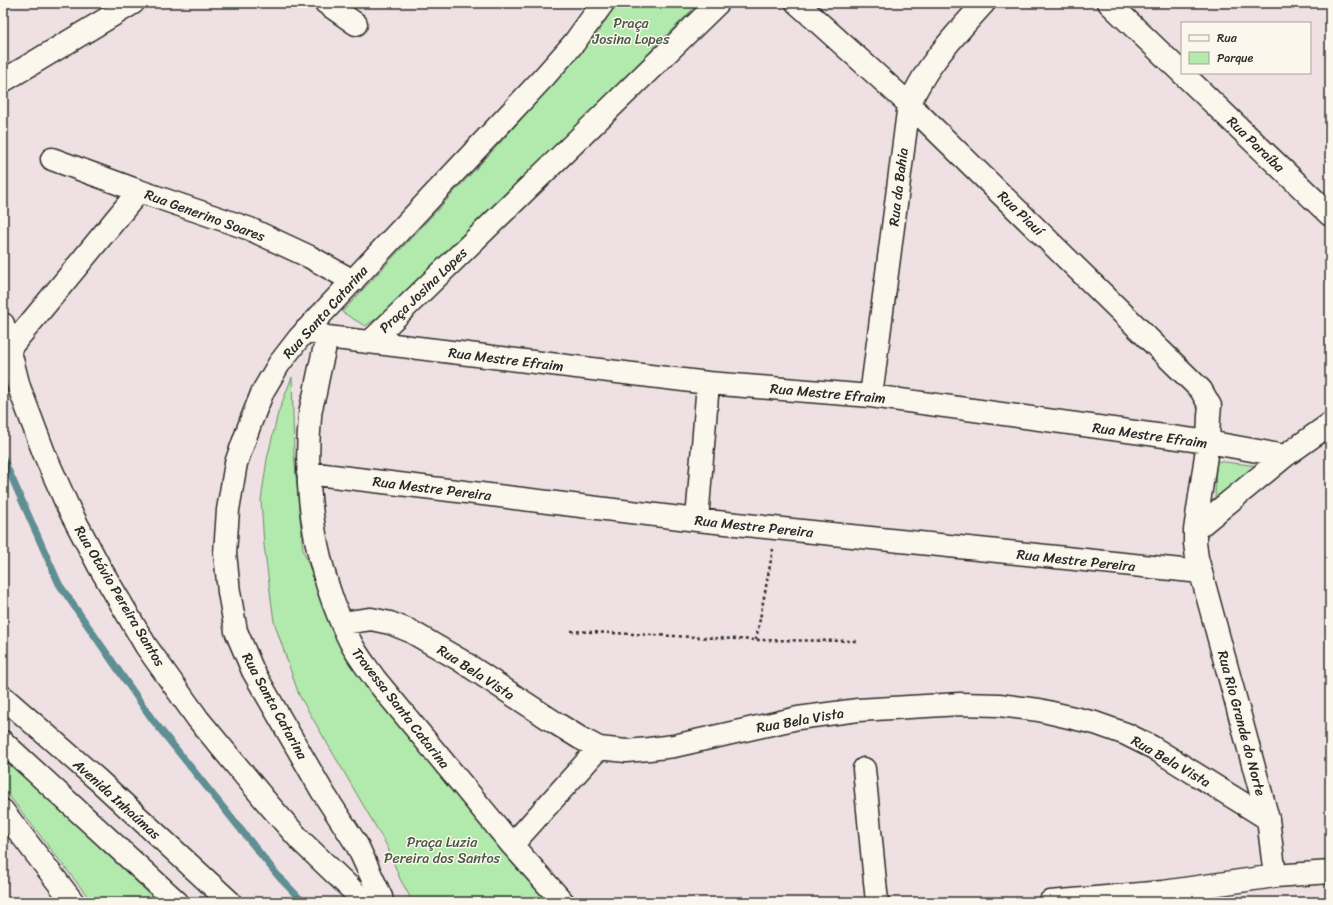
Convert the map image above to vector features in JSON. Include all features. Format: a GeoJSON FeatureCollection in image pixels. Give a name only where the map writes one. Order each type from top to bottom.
{"type":"FeatureCollection","features":[{"type":"Feature","properties":{"kind":"street"},"geometry":{"type":"LineString","coordinates":[[3,81],[133,3]]}},
{"type":"Feature","properties":{"kind":"street"},"geometry":{"type":"LineString","coordinates":[[326,3],[356,24]]}},
{"type":"Feature","properties":{"kind":"street","name":"Rua Santa Catarina"},"geometry":{"type":"LineString","coordinates":[[382,902],[357,845],[322,790],[253,672],[236,631],[229,592],[225,552],[228,510],[236,463],[263,391],[279,364],[306,330],[545,76],[574,43],[603,3]]}},
{"type":"Feature","properties":{"kind":"street","name":"Praça Josina Lopes"},"geometry":{"type":"LineString","coordinates":[[370,342],[718,3]]}},
{"type":"Feature","properties":{"kind":"street","name":"Rua Piauí"},"geometry":{"type":"LineString","coordinates":[[797,3],[909,104],[1201,390],[1210,406],[1208,442],[1195,530]]}},
{"type":"Feature","properties":{"kind":"street","name":"Rua da Bahia"},"geometry":{"type":"LineString","coordinates":[[871,396],[909,104],[921,81],[946,45],[984,3]]}},
{"type":"Feature","properties":{"kind":"street","name":"Rua Paraíba"},"geometry":{"type":"LineString","coordinates":[[1109,3],[1181,72]]}},
{"type":"Feature","properties":{"kind":"street","name":"Rua Paraíba"},"geometry":{"type":"LineString","coordinates":[[1183,74],[1330,215]]}},
{"type":"Feature","properties":{"kind":"street","name":"Rua Generino Soares"},"geometry":{"type":"LineString","coordinates":[[52,159],[139,191],[250,228],[310,257],[353,281]]}},
{"type":"Feature","properties":{"kind":"street"},"geometry":{"type":"LineString","coordinates":[[9,349],[139,191]]}},
{"type":"Feature","properties":{"kind":"street","name":"Rua Otávio Pereira Santos"},"geometry":{"type":"LineString","coordinates":[[3,324],[25,401],[44,453],[69,509],[99,566],[146,646],[198,719],[270,806],[301,841],[365,902]]}},
{"type":"Feature","properties":{"kind":"street","name":"Rua Mestre Efraim"},"geometry":{"type":"LineString","coordinates":[[306,330],[327,337],[708,383],[871,396],[1208,442],[1285,456]]}},
{"type":"Feature","properties":{"kind":"street","name":"Travessa Santa Catarina"},"geometry":{"type":"LineString","coordinates":[[327,337],[310,416],[308,473],[313,519],[320,560],[330,596],[350,642],[360,659],[375,679],[512,845],[563,902]]}},
{"type":"Feature","properties":{"kind":"street"},"geometry":{"type":"LineString","coordinates":[[697,520],[708,383]]}},
{"type":"Feature","properties":{"kind":"street"},"geometry":{"type":"LineString","coordinates":[[1195,530],[1285,456],[1330,424]]}},
{"type":"Feature","properties":{"kind":"street","name":"Rua Mestre Pereira"},"geometry":{"type":"LineString","coordinates":[[308,473],[776,529],[1201,572]]}},
{"type":"Feature","properties":{"kind":"street","name":"Rua Rio Grande do Norte"},"geometry":{"type":"LineString","coordinates":[[1195,530],[1197,558],[1268,819],[1275,876]]}},
{"type":"Feature","properties":{"kind":"street","name":"Rua Bela Vista"},"geometry":{"type":"LineString","coordinates":[[342,623],[371,619],[390,623],[410,631],[460,660],[554,722],[599,748],[626,751],[649,750],[674,746],[798,718],[858,710],[960,704],[999,705],[1039,710],[1094,723],[1126,734],[1152,747],[1268,819]]}},
{"type":"Feature","properties":{"kind":"street","name":"Avenida Inhaúmas"},"geometry":{"type":"LineString","coordinates":[[3,697],[98,780],[230,902]]}},
{"type":"Feature","properties":{"kind":"street"},"geometry":{"type":"LineString","coordinates":[[3,742],[177,902]]}},
{"type":"Feature","properties":{"kind":"street"},"geometry":{"type":"LineString","coordinates":[[512,845],[599,748]]}},
{"type":"Feature","properties":{"kind":"street"},"geometry":{"type":"LineString","coordinates":[[864,769],[877,902]]}},
{"type":"Feature","properties":{"kind":"street"},"geometry":{"type":"LineString","coordinates":[[3,811],[73,902]]}},
{"type":"Feature","properties":{"kind":"street"},"geometry":{"type":"LineString","coordinates":[[1050,902],[1167,897],[1275,876],[1330,872]]}},
{"type":"Feature","properties":{"kind":"path"},"geometry":{"type":"LineString","coordinates":[[756,640],[776,529]]}},
{"type":"Feature","properties":{"kind":"path"},"geometry":{"type":"LineString","coordinates":[[571,631],[756,640],[857,641]]}},
{"type":"Feature","properties":{"kind":"green space","name":"Praça Josina Lopes"},"geometry":{"type":"Polygon","coordinates":[[[616,3],[699,3],[390,310],[365,326],[342,312],[500,143],[600,30],[616,3]]]}},
{"type":"Feature","properties":{"kind":"green space","name":"Praça Luzia Pereira dos Santos"},"geometry":{"type":"Polygon","coordinates":[[[292,377],[294,454],[303,550],[326,610],[551,902],[413,902],[400,879],[387,846],[299,695],[274,622],[264,545],[261,500],[267,459],[278,413],[292,377]]]}},
{"type":"Feature","properties":{"kind":"green space"},"geometry":{"type":"Polygon","coordinates":[[[1216,461],[1259,466],[1215,500],[1216,461]]]}},
{"type":"Feature","properties":{"kind":"green space"},"geometry":{"type":"Polygon","coordinates":[[[3,757],[158,902],[92,902],[3,788],[3,757]]]}},
{"type":"Feature","properties":{"kind":"waterway"},"geometry":{"type":"LineString","coordinates":[[3,458],[59,584],[152,719],[279,877],[303,902]]}}]}
